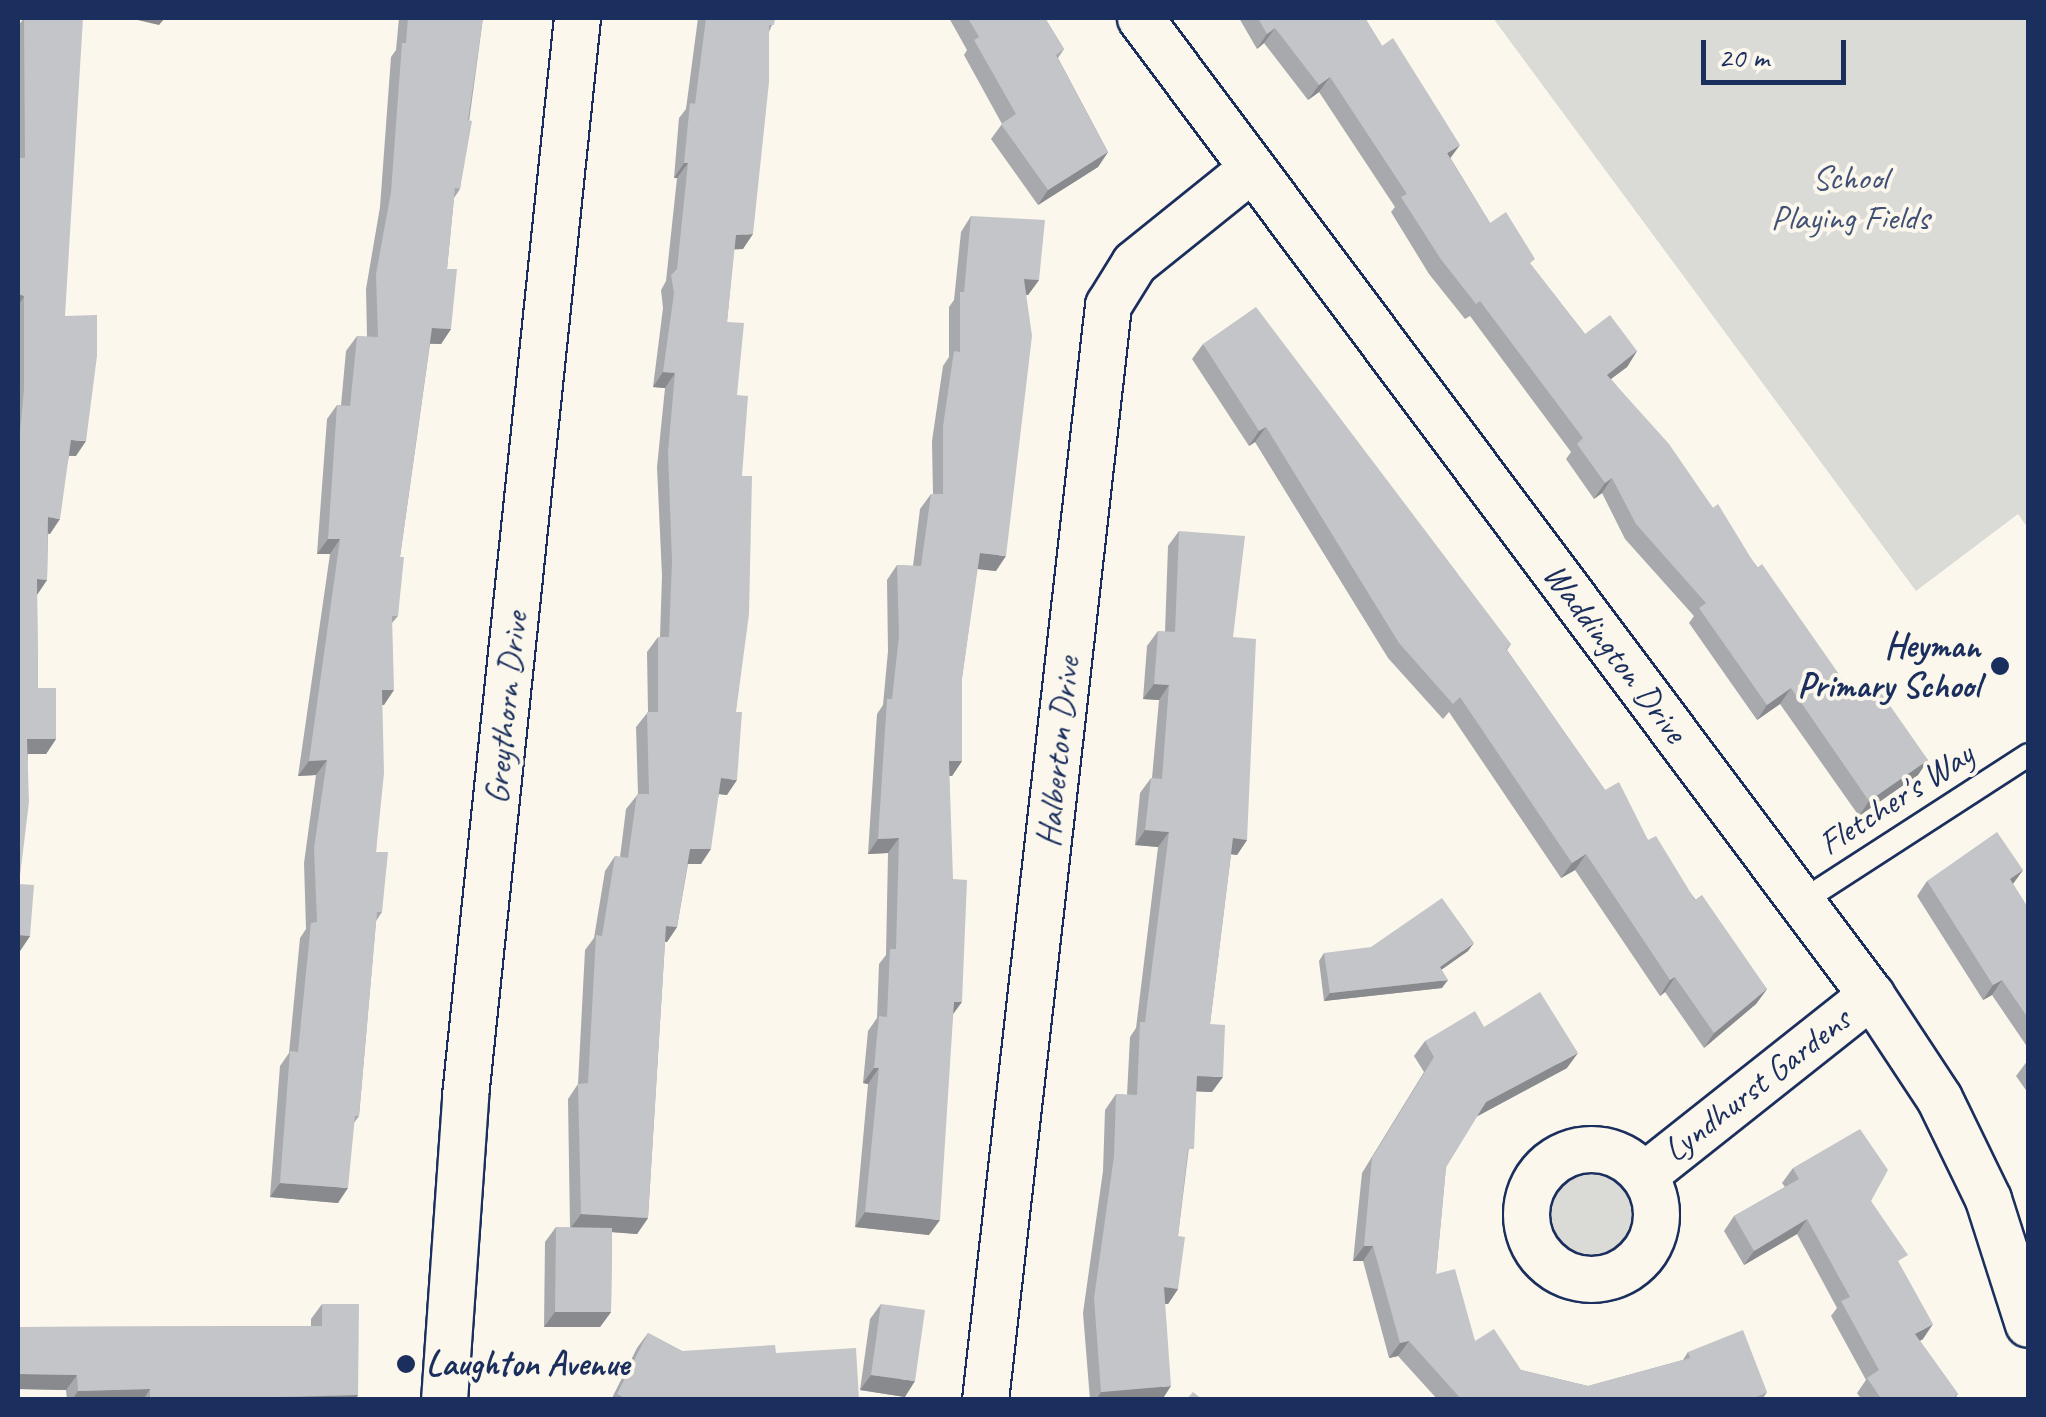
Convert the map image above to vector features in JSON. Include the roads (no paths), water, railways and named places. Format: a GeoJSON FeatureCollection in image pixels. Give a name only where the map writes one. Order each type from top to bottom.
{"type":"FeatureCollection","features":[{"type":"Feature","properties":{"kind":"street","name":"Greythorn Drive"},"geometry":{"type":"LineString","coordinates":[[444,1400],[466,1096],[577,18]]}},
{"type":"Feature","properties":{"kind":"street","name":"Waddington Drive"},"geometry":{"type":"LineString","coordinates":[[1140,18],[1871,995],[1939,1098],[1988,1199],[2028,1324]]}},
{"type":"Feature","properties":{"kind":"street","name":"Halberton Drive"},"geometry":{"type":"LineString","coordinates":[[985,1400],[1108,305],[1134,263],[1252,168]]}},
{"type":"Feature","properties":{"kind":"street","name":"Lyndhurst Gardens"},"geometry":{"type":"LineString","coordinates":[[1644,1175],[1871,995]]}},
{"type":"Feature","properties":{"kind":"lane","name":"Fletcher's Way"},"geometry":{"type":"LineString","coordinates":[[1801,902],[2028,755]]}},
{"type":"Feature","properties":{"kind":"place","name":"Heyman Primary School"},"geometry":{"type":"Point","coordinates":[2000,666]}},
{"type":"Feature","properties":{"kind":"place","name":"Laughton Avenue"},"geometry":{"type":"Point","coordinates":[406,1364]}},
{"type":"Feature","properties":{"kind":"park label","name":"School Playing Fields"},"geometry":{"type":"Point","coordinates":[1850,198]}}]}
